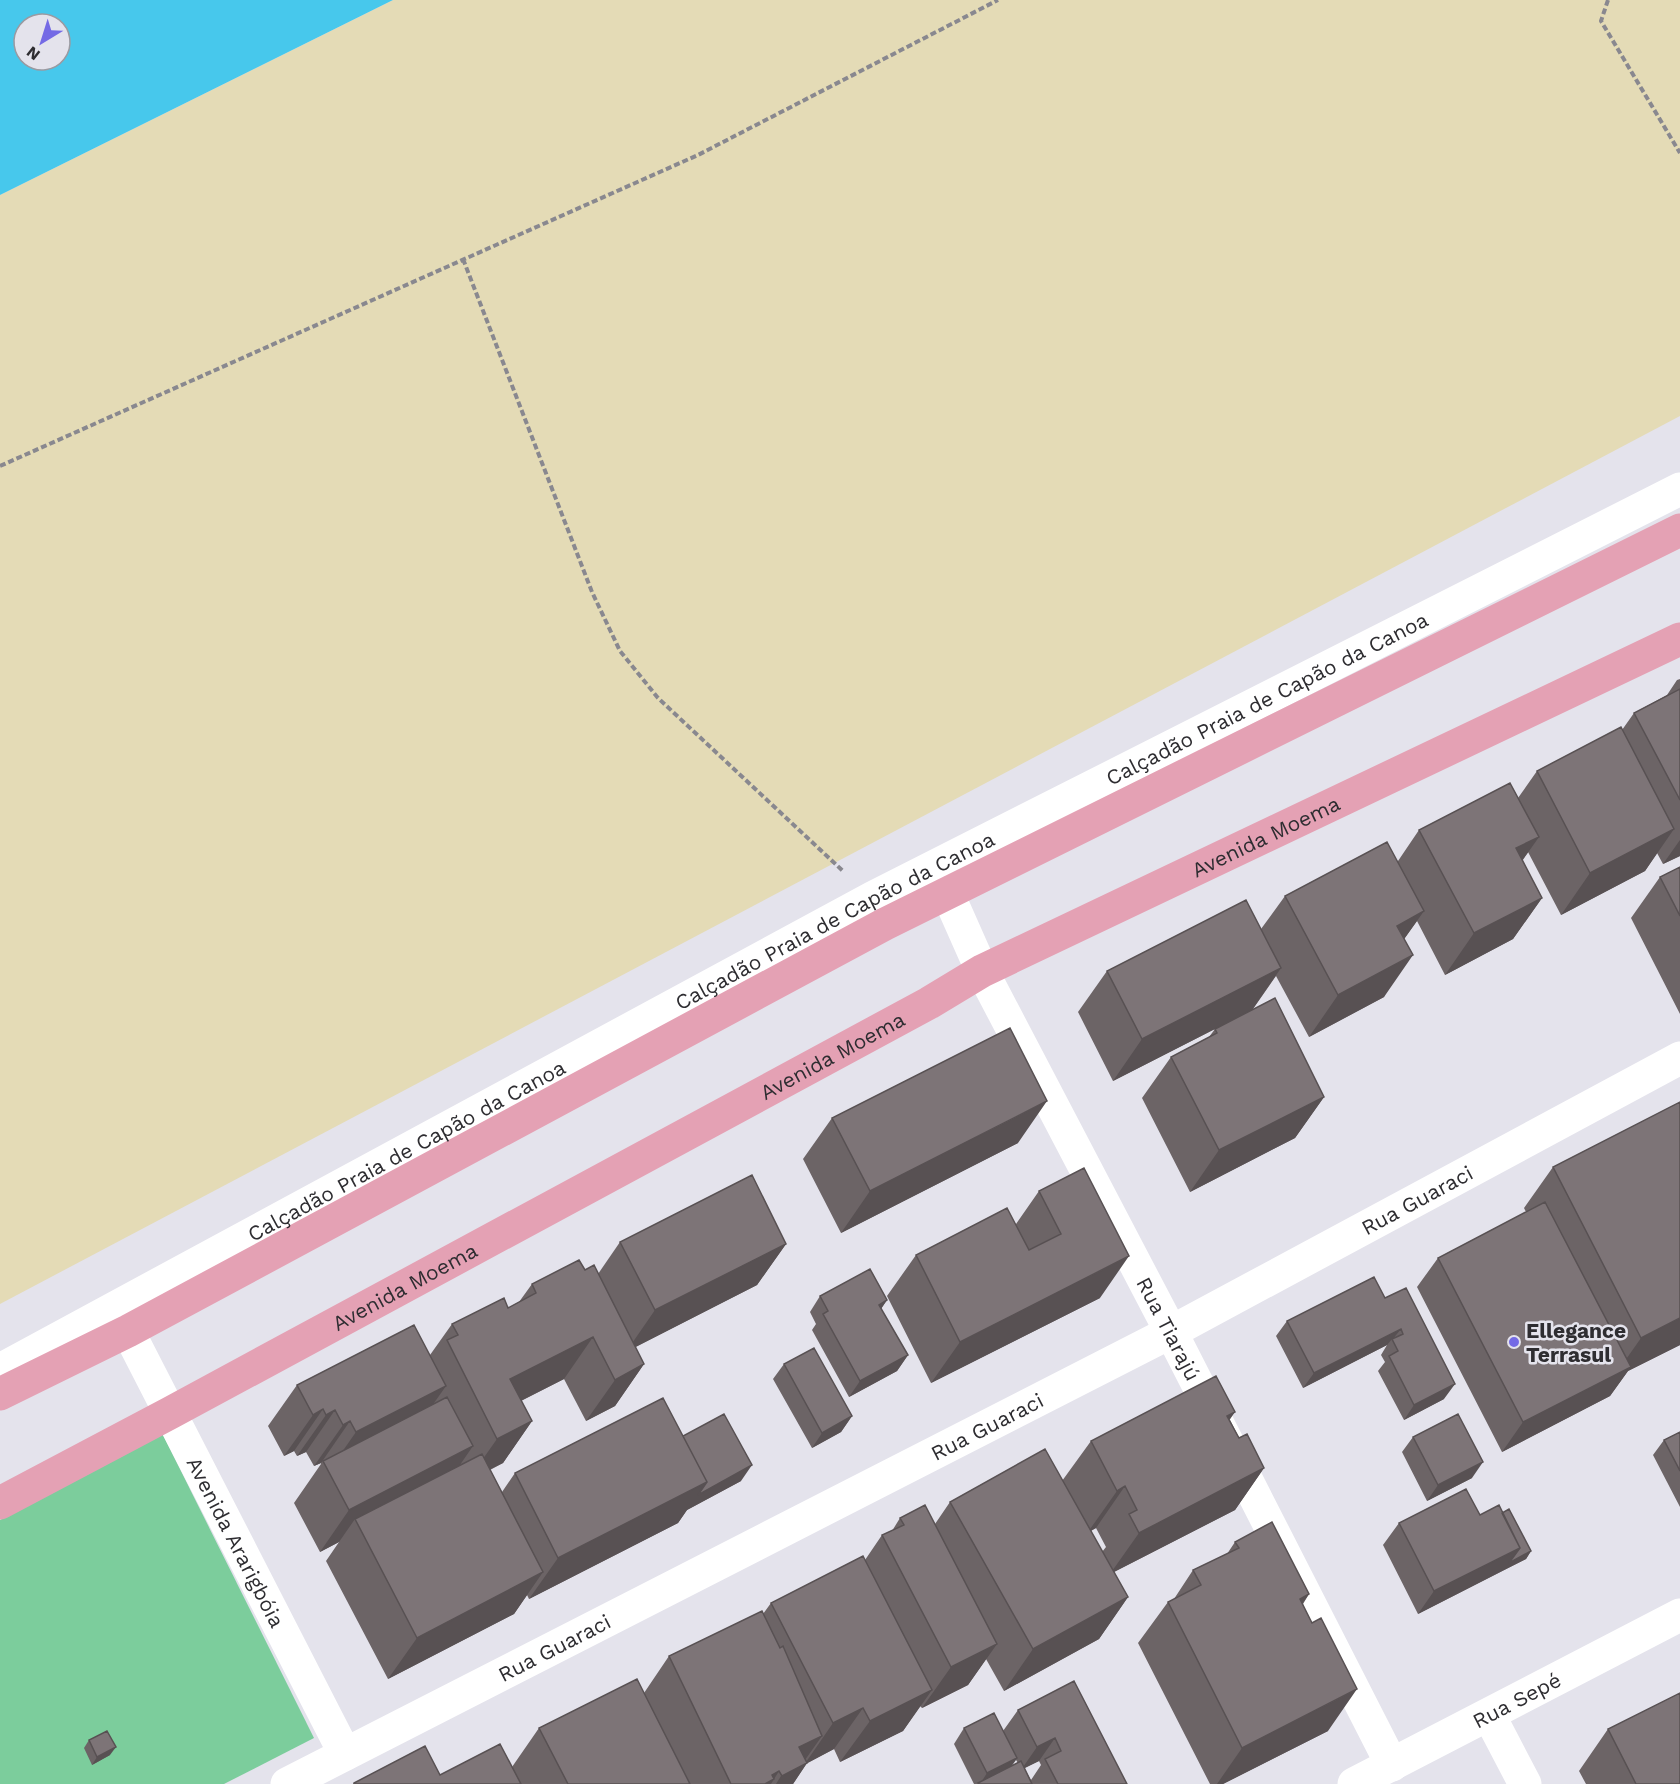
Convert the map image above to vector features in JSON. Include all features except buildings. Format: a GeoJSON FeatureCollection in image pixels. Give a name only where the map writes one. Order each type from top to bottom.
{"type":"FeatureCollection","features":[{"type":"Feature","properties":{"kind":"main road"},"geometry":{"type":"LineString","coordinates":[[0,1394],[128,1331],[947,892],[1680,530]]}},
{"type":"Feature","properties":{"kind":"main road","name":"Avenida Moema"},"geometry":{"type":"LineString","coordinates":[[0,1503],[929,1003],[982,971],[1680,639]]}},
{"type":"Feature","properties":{"kind":"street","name":"Calçadão Praia de Capão da Canoa"},"geometry":{"type":"LineString","coordinates":[[0,1370],[872,898],[1680,489]]}},
{"type":"Feature","properties":{"kind":"street","name":"Rua Tiarajú"},"geometry":{"type":"LineString","coordinates":[[947,892],[982,971],[1171,1332],[1392,1764]]}},
{"type":"Feature","properties":{"kind":"street","name":"Rua Guaraci"},"geometry":{"type":"LineString","coordinates":[[287,1784],[1171,1332],[1680,1058]]}},
{"type":"Feature","properties":{"kind":"street","name":"Avenida Ararigbóia"},"geometry":{"type":"LineString","coordinates":[[128,1331],[345,1754]]}},
{"type":"Feature","properties":{"kind":"street","name":"Rua Sepé"},"geometry":{"type":"LineString","coordinates":[[1354,1784],[1680,1615]]}},
{"type":"Feature","properties":{"kind":"street"},"geometry":{"type":"LineString","coordinates":[[1489,1715],[1525,1784]]}},
{"type":"Feature","properties":{"kind":"path"},"geometry":{"type":"LineString","coordinates":[[0,466],[699,154],[998,0]]}},
{"type":"Feature","properties":{"kind":"path"},"geometry":{"type":"LineString","coordinates":[[1608,0],[1601,21],[1680,153]]}},
{"type":"Feature","properties":{"kind":"path"},"geometry":{"type":"LineString","coordinates":[[463,259],[592,592],[620,651],[658,698],[872,898]]}},
{"type":"Feature","properties":{"kind":"green space"},"geometry":{"type":"Polygon","coordinates":[[[162,1433],[314,1738],[224,1784],[0,1784],[0,1520],[162,1433]]]}},
{"type":"Feature","properties":{"kind":"sand"},"geometry":{"type":"Polygon","coordinates":[[[393,0],[1680,0],[1680,416],[0,1304],[0,195],[393,0]]]}},
{"type":"Feature","properties":{"kind":"water"},"geometry":{"type":"Polygon","coordinates":[[[0,0],[393,0],[0,195],[0,0]]]}},
{"type":"Feature","properties":{"kind":"place","name":"Ellegance Terrasul"},"geometry":{"type":"Point","coordinates":[1514,1342]}}]}
